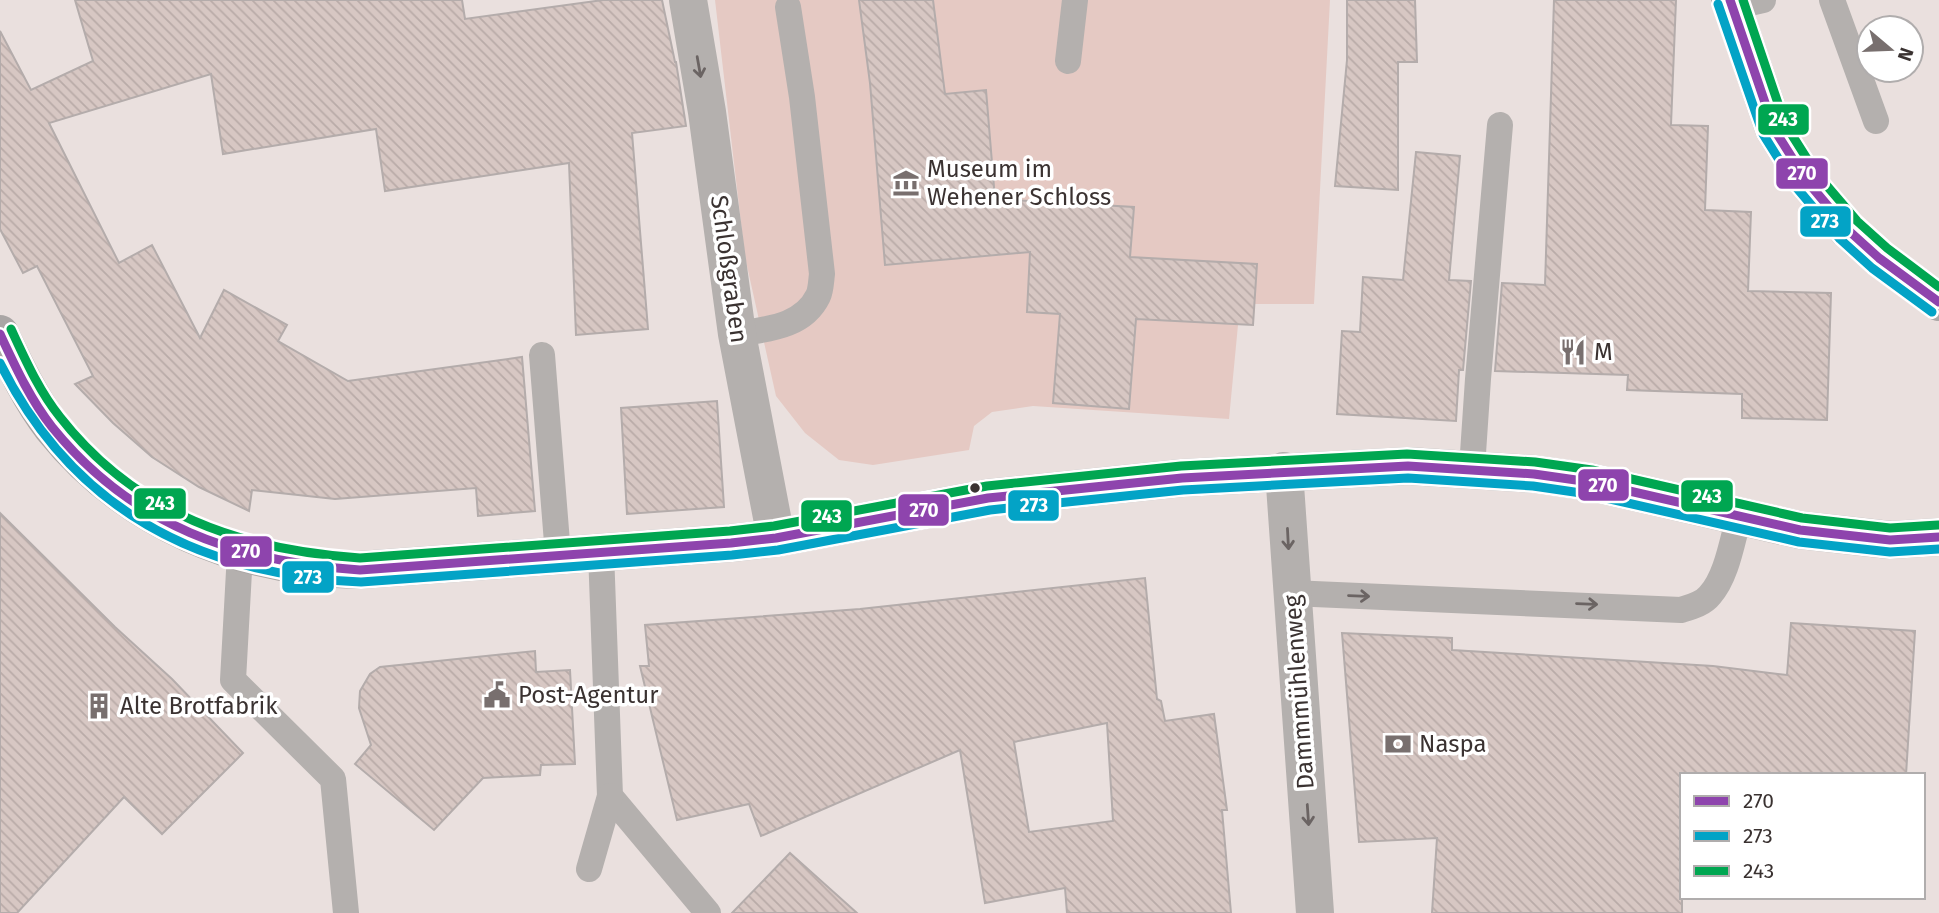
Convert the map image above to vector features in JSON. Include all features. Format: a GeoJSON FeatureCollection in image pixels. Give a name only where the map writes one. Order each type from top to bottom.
{"type":"FeatureCollection","features":[{"type":"Feature","properties":{"kind":"main road"},"geometry":{"type":"LineString","coordinates":[[1741,2],[1774,129],[1806,180],[1848,230],[1879,258],[1939,302]]}},
{"type":"Feature","properties":{"kind":"main road"},"geometry":{"type":"LineString","coordinates":[[0,334],[10,383],[88,468],[144,509],[186,533],[240,553],[297,566],[360,570],[776,538],[988,498],[1182,478],[1408,466],[1472,468],[1590,482],[1739,517],[1843,536],[1890,540],[1939,537]]}},
{"type":"Feature","properties":{"kind":"street","name":"Schloßgraben"},"geometry":{"type":"LineString","coordinates":[[688,0],[707,112],[737,334],[776,538]]}},
{"type":"Feature","properties":{"kind":"street","name":"Dammmühlenweg"},"geometry":{"type":"LineString","coordinates":[[1284,471],[1315,913]]}},
{"type":"Feature","properties":{"kind":"lane"},"geometry":{"type":"LineString","coordinates":[[1068,61],[1074,0]]}},
{"type":"Feature","properties":{"kind":"lane"},"geometry":{"type":"LineString","coordinates":[[1832,0],[1877,121]]}},
{"type":"Feature","properties":{"kind":"lane"},"geometry":{"type":"LineString","coordinates":[[737,334],[783,326],[803,314],[818,295],[822,274],[802,97],[788,7]]}},
{"type":"Feature","properties":{"kind":"lane"},"geometry":{"type":"LineString","coordinates":[[1472,468],[1500,125]]}},
{"type":"Feature","properties":{"kind":"lane"},"geometry":{"type":"LineString","coordinates":[[542,355],[558,555]]}},
{"type":"Feature","properties":{"kind":"lane"},"geometry":{"type":"LineString","coordinates":[[1291,593],[1681,610],[1698,605],[1710,596],[1720,580],[1739,517]]}},
{"type":"Feature","properties":{"kind":"lane"},"geometry":{"type":"LineString","coordinates":[[589,869],[610,796],[601,552]]}},
{"type":"Feature","properties":{"kind":"lane"},"geometry":{"type":"LineString","coordinates":[[240,553],[233,680],[333,779],[346,913]]}},
{"type":"Feature","properties":{"kind":"lane"},"geometry":{"type":"LineString","coordinates":[[610,796],[708,913]]}},
{"type":"Feature","properties":{"kind":"shaded area"},"geometry":{"type":"Polygon","coordinates":[[[715,0],[1330,0],[1314,304],[1255,304],[1253,325],[1238,325],[1229,419],[1033,406],[992,412],[974,426],[969,450],[873,465],[839,460],[805,433],[776,396],[745,257],[715,0]]]}},
{"type":"Feature","properties":{"kind":"building"},"geometry":{"type":"Polygon","coordinates":[[[75,0],[462,0],[465,19],[603,0],[662,0],[676,62],[686,126],[632,133],[648,329],[576,335],[569,163],[385,191],[376,129],[223,154],[211,74],[49,123],[119,263],[152,245],[200,338],[224,290],[287,325],[278,341],[348,381],[522,357],[535,511],[478,516],[476,488],[335,499],[252,490],[249,511],[199,487],[152,457],[113,423],[75,384],[93,376],[37,266],[23,273],[0,229],[0,31],[31,90],[93,61],[75,0]]]}},
{"type":"Feature","properties":{"kind":"building"},"geometry":{"type":"Polygon","coordinates":[[[859,0],[933,0],[945,94],[986,90],[995,199],[1134,207],[1130,257],[1257,264],[1253,325],[1136,319],[1129,409],[1053,403],[1060,314],[1027,312],[1030,252],[885,265],[870,83],[859,0]]]}},
{"type":"Feature","properties":{"kind":"building"},"geometry":{"type":"Polygon","coordinates":[[[1347,0],[1415,0],[1417,62],[1398,62],[1398,190],[1335,186],[1347,60],[1347,0]]]}},
{"type":"Feature","properties":{"kind":"building"},"geometry":{"type":"Polygon","coordinates":[[[1554,0],[1676,0],[1671,125],[1708,126],[1705,210],[1751,212],[1748,291],[1831,293],[1827,420],[1742,418],[1742,394],[1627,390],[1628,375],[1495,371],[1502,283],[1545,285],[1554,0]]]}},
{"type":"Feature","properties":{"kind":"building"},"geometry":{"type":"Polygon","coordinates":[[[1416,152],[1460,156],[1449,280],[1471,281],[1463,370],[1459,370],[1456,421],[1337,414],[1342,331],[1360,332],[1363,277],[1403,280],[1416,152]]]}},
{"type":"Feature","properties":{"kind":"building"},"geometry":{"type":"Polygon","coordinates":[[[717,401],[724,507],[627,514],[621,408],[717,401]]]}},
{"type":"Feature","properties":{"kind":"building","name":"Alte Brotfabrik"},"geometry":{"type":"Polygon","coordinates":[[[0,513],[115,627],[172,679],[243,753],[162,834],[124,797],[17,913],[0,913],[0,513]]]}},
{"type":"Feature","properties":{"kind":"building"},"geometry":{"type":"Polygon","coordinates":[[[1145,578],[1157,699],[1161,701],[1165,721],[1214,714],[1227,810],[1222,810],[1231,913],[1067,913],[1065,888],[985,903],[960,750],[761,836],[749,804],[677,820],[640,666],[649,666],[645,625],[860,609],[1145,578]],[[1107,723],[1014,742],[1029,832],[1113,821],[1107,723]]]}},
{"type":"Feature","properties":{"kind":"building"},"geometry":{"type":"Polygon","coordinates":[[[1791,623],[1915,631],[1906,773],[1680,773],[1682,913],[1432,913],[1437,838],[1359,842],[1342,633],[1452,638],[1452,650],[1713,666],[1787,675],[1791,623]]]}},
{"type":"Feature","properties":{"kind":"building"},"geometry":{"type":"Polygon","coordinates":[[[535,651],[536,672],[570,670],[575,764],[541,765],[540,775],[483,778],[434,830],[355,764],[371,745],[359,708],[360,691],[370,674],[380,667],[535,651]]]}},
{"type":"Feature","properties":{"kind":"building"},"geometry":{"type":"Polygon","coordinates":[[[790,853],[857,913],[732,913],[790,853]]]}},
{"type":"Feature","properties":{"kind":"transit line","name":"270"},"geometry":{"type":"LineString","coordinates":[[1730,0],[1774,129],[1806,180],[1848,230],[1879,258],[1939,302]]}},
{"type":"Feature","properties":{"kind":"transit line","name":"243"},"geometry":{"type":"LineString","coordinates":[[1743,0],[1785,124],[1816,173],[1857,221],[1887,248],[1939,287]]}},
{"type":"Feature","properties":{"kind":"transit line","name":"273"},"geometry":{"type":"LineString","coordinates":[[1718,4],[1763,134],[1796,187],[1840,239],[1872,268],[1932,312]]}},
{"type":"Feature","properties":{"kind":"transit line","name":"243"},"geometry":{"type":"LineString","coordinates":[[11,329],[52,407],[90,451],[122,479],[157,502],[194,521],[233,535],[316,554],[360,558],[730,531],[774,526],[987,486],[1181,466],[1407,454],[1535,462],[1592,470],[1802,518],[1890,528],[1938,525]]}},
{"type":"Feature","properties":{"kind":"transit line","name":"270"},"geometry":{"type":"LineString","coordinates":[[0,334],[30,394],[52,427],[83,461],[117,490],[152,514],[190,533],[271,558],[315,566],[360,570],[731,543],[776,538],[988,498],[1182,478],[1408,466],[1534,474],[1590,482],[1800,530],[1890,540],[1939,537]]}},
{"type":"Feature","properties":{"kind":"transit line","name":"273"},"geometry":{"type":"LineString","coordinates":[[0,363],[30,414],[65,458],[104,495],[148,525],[195,548],[247,566],[302,577],[361,582],[732,555],[778,550],[990,510],[1183,490],[1408,478],[1533,486],[1588,494],[1799,542],[1890,552],[1939,549]]}},
{"type":"Feature","properties":{"kind":"place","name":"Museum im Wehener Schloss"},"geometry":{"type":"Point","coordinates":[906,183]}},
{"type":"Feature","properties":{"kind":"place","name":"M"},"geometry":{"type":"Point","coordinates":[1573,352]}},
{"type":"Feature","properties":{"kind":"place","name":"Post-Agentur"},"geometry":{"type":"Point","coordinates":[497,695]}},
{"type":"Feature","properties":{"kind":"place","name":"Alte Brotfabrik"},"geometry":{"type":"Point","coordinates":[99,706]}},
{"type":"Feature","properties":{"kind":"place","name":"Naspa"},"geometry":{"type":"Point","coordinates":[1398,744]}}]}
